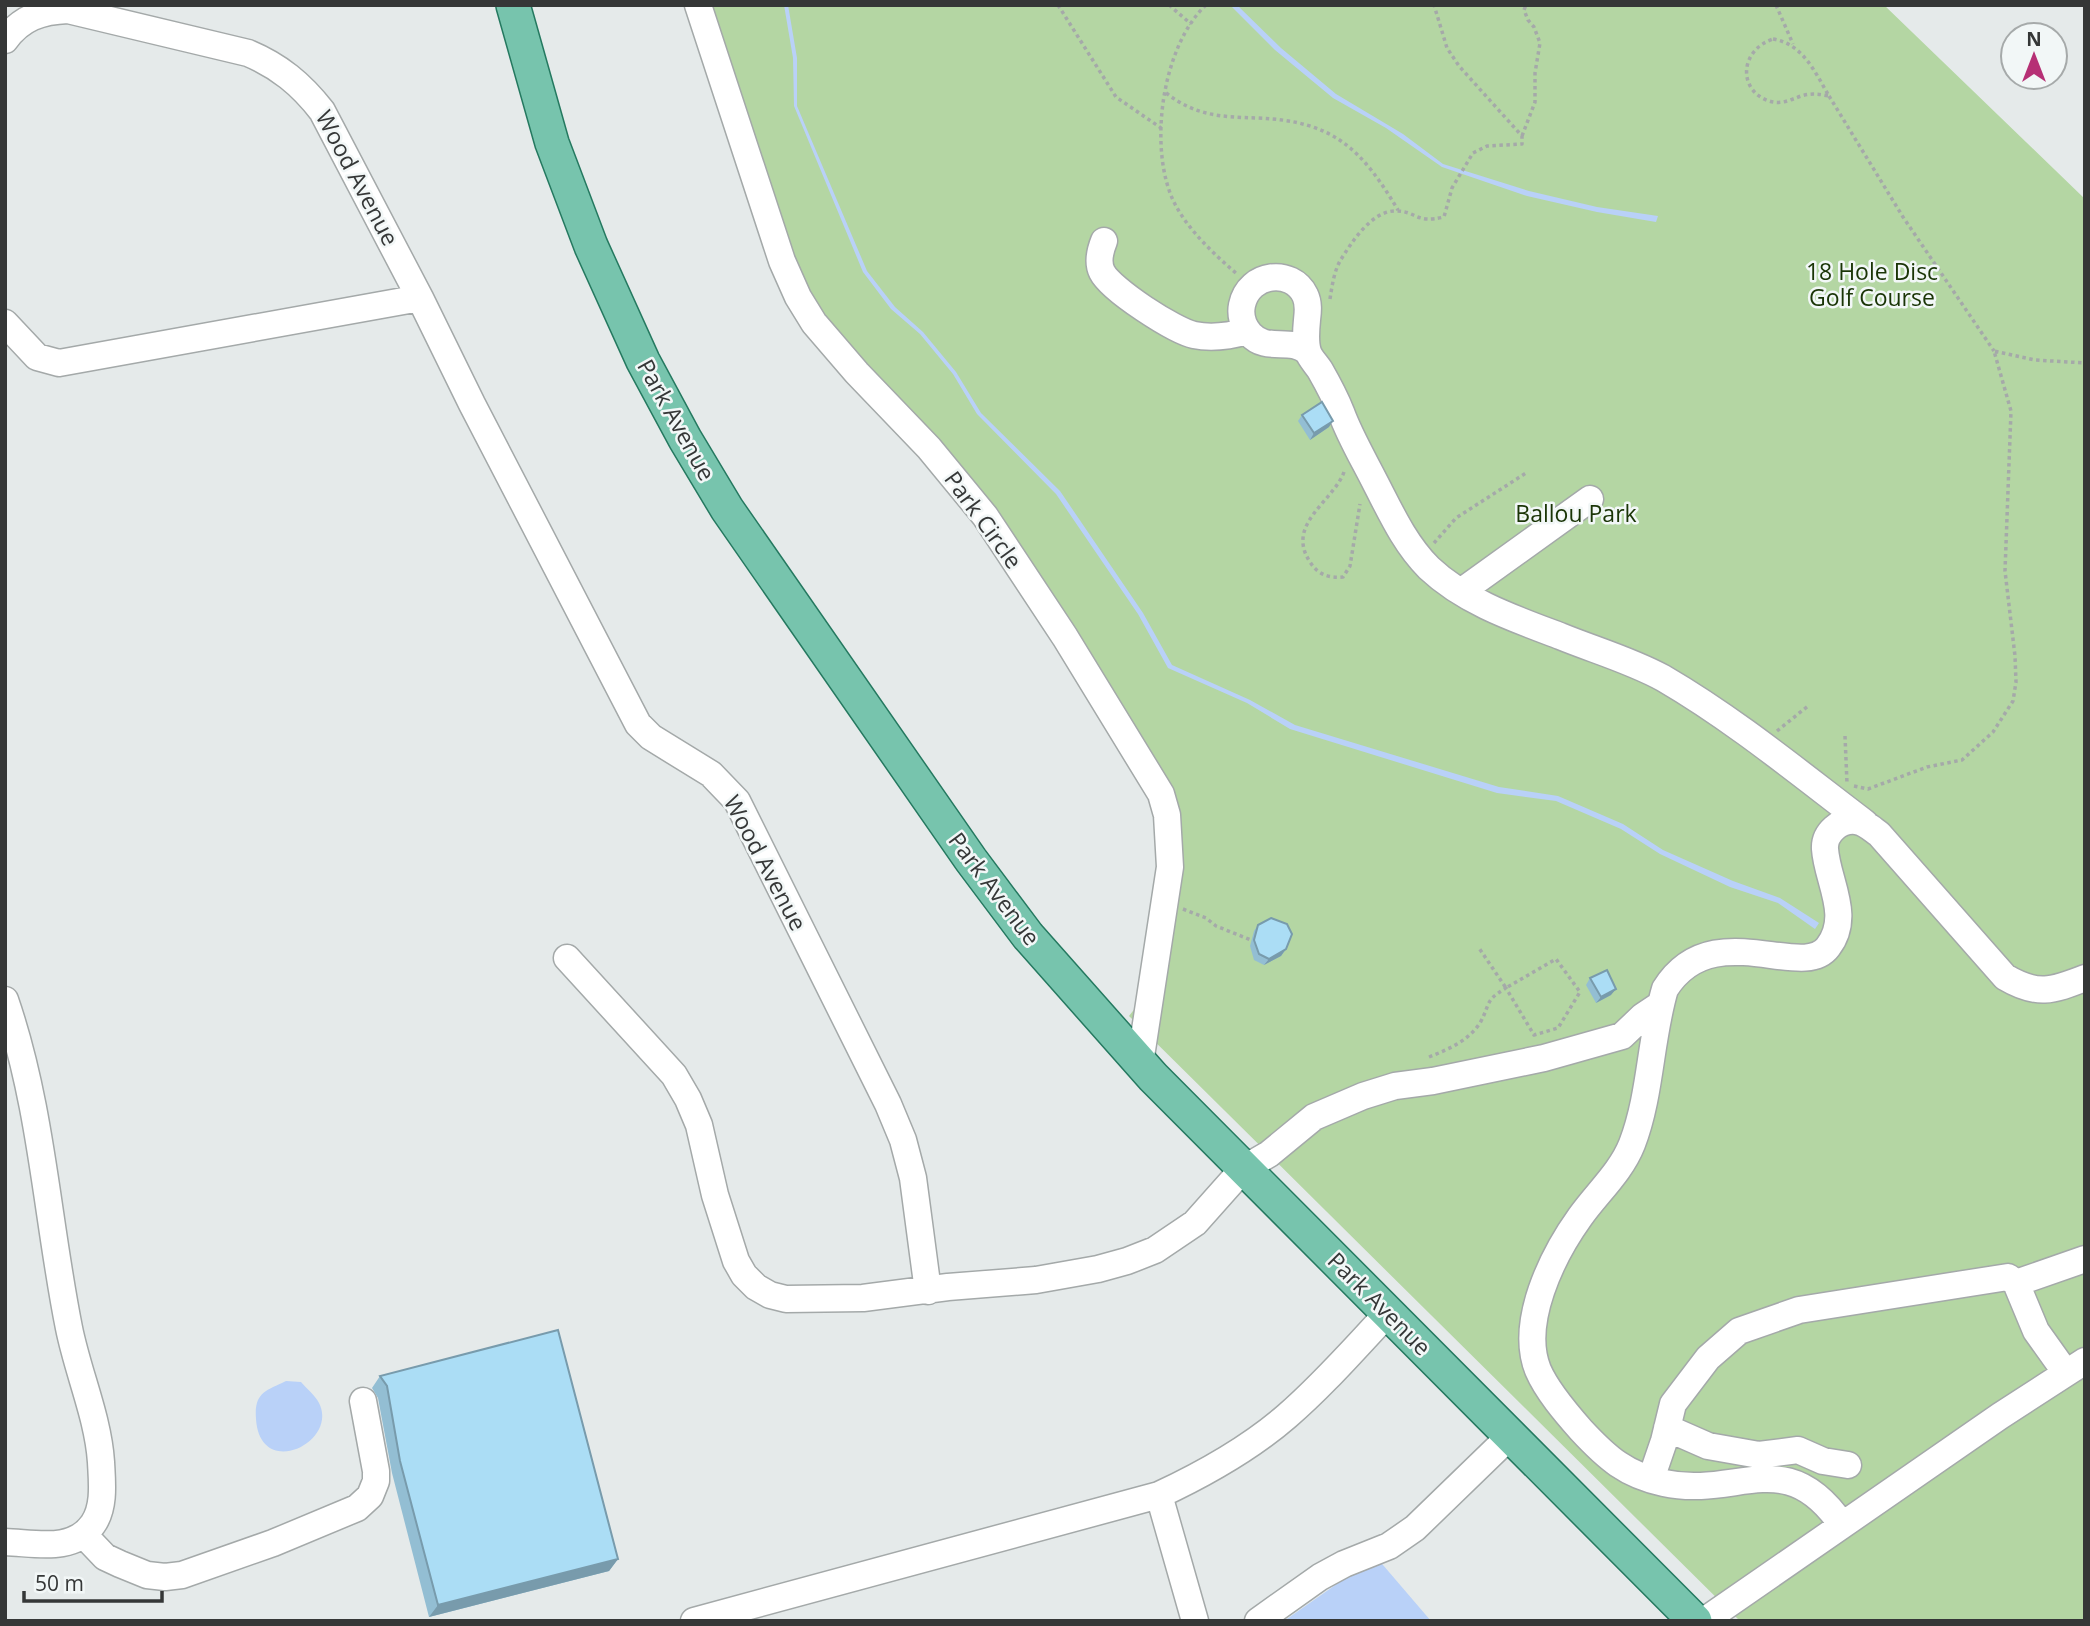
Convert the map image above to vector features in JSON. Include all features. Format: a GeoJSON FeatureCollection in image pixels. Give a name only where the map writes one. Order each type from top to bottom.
{"type":"FeatureCollection","features":[{"type":"Feature","properties":{"kind":"main road","name":"Park Avenue"},"geometry":{"type":"LineString","coordinates":[[513,5],[552,143],[591,246],[643,361],[727,509],[971,860],[1028,936],[1140,1063],[1695,1621]]}},
{"type":"Feature","properties":{"kind":"street","name":"Park Circle"},"geometry":{"type":"LineString","coordinates":[[698,5],[782,261],[798,297],[814,324],[929,448],[985,516],[1065,637],[1161,794],[1167,815],[1170,867],[1140,1063]]}},
{"type":"Feature","properties":{"kind":"street","name":"Wood Avenue"},"geometry":{"type":"LineString","coordinates":[[5,40],[19,24],[34,15],[50,10],[68,10],[248,53],[288,74],[307,91],[322,111],[638,724],[650,737],[711,774],[737,801],[898,1128],[913,1178],[928,1291]]}},
{"type":"Feature","properties":{"kind":"street"},"geometry":{"type":"LineString","coordinates":[[1104,241],[1099,262],[1108,281],[1174,328],[1212,338],[1247,331]]}},
{"type":"Feature","properties":{"kind":"street"},"geometry":{"type":"LineString","coordinates":[[1308,352],[1297,345],[1286,343],[1268,345],[1247,331],[1241,311],[1244,295],[1250,286],[1268,277],[1291,281],[1300,287],[1306,296],[1308,352],[1335,397],[1360,454],[1399,528],[1429,568],[1495,610],[1627,661],[1661,677],[1763,744],[1879,834],[2005,977],[2020,986],[2037,990],[2054,990],[2085,978]]}},
{"type":"Feature","properties":{"kind":"street"},"geometry":{"type":"LineString","coordinates":[[5,323],[37,357],[59,363],[420,298]]}},
{"type":"Feature","properties":{"kind":"street"},"geometry":{"type":"LineString","coordinates":[[1462,591],[1590,499]]}},
{"type":"Feature","properties":{"kind":"street"},"geometry":{"type":"LineString","coordinates":[[1842,1525],[1829,1506],[1817,1495],[1782,1479],[1762,1478],[1684,1486],[1651,1479],[1616,1464],[1576,1424],[1539,1371],[1533,1353],[1532,1334],[1536,1311],[1557,1254],[1580,1217],[1619,1168],[1631,1147],[1639,1124],[1661,1004],[1665,989],[1674,975],[1699,958],[1737,952],[1756,952],[1796,959],[1810,959],[1821,955],[1833,938],[1838,918],[1837,897],[1825,849],[1827,839],[1841,823],[1854,820],[1865,823]]}},
{"type":"Feature","properties":{"kind":"street"},"geometry":{"type":"LineString","coordinates":[[567,958],[674,1075],[699,1125],[715,1195],[736,1261],[744,1275],[756,1287],[770,1295],[786,1299],[863,1298],[1036,1280],[1127,1261],[1155,1250],[1195,1223],[1243,1169],[1269,1154],[1314,1117],[1395,1086],[1433,1081],[1544,1058],[1622,1036],[1643,1016],[1661,1004]]}},
{"type":"Feature","properties":{"kind":"street"},"geometry":{"type":"LineString","coordinates":[[5,1000],[35,1109],[69,1327],[101,1459],[100,1509],[85,1535],[66,1544],[5,1542]]}},
{"type":"Feature","properties":{"kind":"street"},"geometry":{"type":"LineString","coordinates":[[2015,1283],[2085,1259]]}},
{"type":"Feature","properties":{"kind":"street"},"geometry":{"type":"LineString","coordinates":[[1651,1479],[1673,1404],[1708,1358],[1739,1331],[1799,1310],[2008,1277],[2015,1283],[2036,1331],[2076,1367],[1704,1621]]}},
{"type":"Feature","properties":{"kind":"street"},"geometry":{"type":"LineString","coordinates":[[694,1621],[1159,1494],[1219,1463],[1287,1416],[1388,1313]]}},
{"type":"Feature","properties":{"kind":"street"},"geometry":{"type":"LineString","coordinates":[[85,1535],[105,1557],[147,1575],[165,1577],[182,1575],[260,1548],[357,1508],[370,1496],[376,1481],[363,1401]]}},
{"type":"Feature","properties":{"kind":"street"},"geometry":{"type":"LineString","coordinates":[[1667,1428],[1708,1446],[1759,1455],[1798,1450],[1823,1461],[1848,1465]]}},
{"type":"Feature","properties":{"kind":"street"},"geometry":{"type":"LineString","coordinates":[[1258,1621],[1320,1577],[1389,1546],[1415,1528],[1510,1436]]}},
{"type":"Feature","properties":{"kind":"street"},"geometry":{"type":"LineString","coordinates":[[1159,1494],[1195,1621]]}},
{"type":"Feature","properties":{"kind":"path"},"geometry":{"type":"LineString","coordinates":[[1059,5],[1116,97],[1161,128]]}},
{"type":"Feature","properties":{"kind":"path"},"geometry":{"type":"LineString","coordinates":[[1169,5],[1191,24]]}},
{"type":"Feature","properties":{"kind":"path"},"geometry":{"type":"LineString","coordinates":[[1206,5],[1195,16],[1170,68],[1161,128],[1161,164],[1175,205],[1191,228],[1212,252],[1250,286]]}},
{"type":"Feature","properties":{"kind":"path"},"geometry":{"type":"LineString","coordinates":[[1434,5],[1447,48],[1459,66],[1522,136]]}},
{"type":"Feature","properties":{"kind":"path"},"geometry":{"type":"LineString","coordinates":[[1166,93],[1181,105],[1195,111],[1224,117],[1294,121],[1322,129],[1344,142],[1374,173],[1398,210],[1424,221],[1444,217],[1452,188],[1469,158],[1487,146],[1521,145],[1535,102],[1535,73],[1540,43],[1524,10],[1526,5]]}},
{"type":"Feature","properties":{"kind":"path"},"geometry":{"type":"LineString","coordinates":[[1776,5],[1794,46],[1814,71],[1903,217],[1994,351],[2011,411],[2005,571],[2015,656],[2013,701],[1993,732],[1962,760],[1927,767],[1868,789],[1847,785],[1845,736]]}},
{"type":"Feature","properties":{"kind":"path"},"geometry":{"type":"LineString","coordinates":[[1794,46],[1786,41],[1773,39],[1753,50],[1747,69],[1748,80],[1754,91],[1772,102],[1783,103],[1809,95],[1829,96]]}},
{"type":"Feature","properties":{"kind":"path"},"geometry":{"type":"LineString","coordinates":[[1328,307],[1339,263],[1363,230],[1378,216],[1398,210]]}},
{"type":"Feature","properties":{"kind":"path"},"geometry":{"type":"LineString","coordinates":[[1994,351],[2035,360],[2085,363]]}},
{"type":"Feature","properties":{"kind":"path"},"geometry":{"type":"LineString","coordinates":[[1360,454],[1350,566],[1343,577],[1331,578],[1320,574],[1309,561],[1304,545],[1305,527],[1360,454]]}},
{"type":"Feature","properties":{"kind":"path"},"geometry":{"type":"LineString","coordinates":[[1418,555],[1441,536],[1456,518],[1527,473]]}},
{"type":"Feature","properties":{"kind":"path"},"geometry":{"type":"LineString","coordinates":[[1763,744],[1784,723],[1808,706]]}},
{"type":"Feature","properties":{"kind":"path"},"geometry":{"type":"LineString","coordinates":[[1164,906],[1186,910],[1251,940]]}},
{"type":"Feature","properties":{"kind":"path"},"geometry":{"type":"LineString","coordinates":[[1428,1058],[1464,1041],[1479,1023],[1490,998],[1506,988],[1556,959],[1580,992],[1558,1028],[1534,1035],[1506,988],[1479,948]]}},
{"type":"Feature","properties":{"kind":"green space","name":"Ballou Park"},"geometry":{"type":"Polygon","coordinates":[[[688,5],[1884,5],[2085,199],[2085,1621],[1740,1621],[1129,1016],[1143,998],[1161,842],[1158,814],[1136,769],[979,524],[932,468],[818,345],[688,5]]]}},
{"type":"Feature","properties":{"kind":"water"},"geometry":{"type":"Polygon","coordinates":[[[784,5],[788,5],[797,58],[797,106],[867,271],[895,307],[923,332],[956,372],[981,413],[1060,491],[1143,613],[1172,665],[1250,700],[1295,725],[1499,787],[1558,796],[1623,824],[1663,850],[1733,881],[1780,898],[1819,923],[1815,929],[1778,903],[1730,887],[1660,854],[1621,829],[1556,801],[1497,793],[1290,729],[1247,703],[1168,668],[1138,614],[1056,494],[977,414],[953,374],[920,334],[891,309],[863,272],[794,106],[793,58],[784,5]]]}},
{"type":"Feature","properties":{"kind":"water"},"geometry":{"type":"Polygon","coordinates":[[[1230,5],[1237,5],[1281,48],[1336,94],[1403,134],[1443,164],[1529,191],[1597,207],[1658,216],[1656,222],[1527,196],[1442,167],[1386,128],[1333,98],[1275,50],[1230,5]]]}},
{"type":"Feature","properties":{"kind":"water"},"geometry":{"type":"Polygon","coordinates":[[[286,1381],[301,1382],[319,1403],[322,1417],[318,1431],[309,1442],[296,1449],[283,1451],[270,1448],[261,1438],[256,1410],[262,1394],[286,1381]]]}},
{"type":"Feature","properties":{"kind":"water"},"geometry":{"type":"Polygon","coordinates":[[[1377,1558],[1431,1621],[1284,1621],[1364,1565],[1377,1558]]]}},
{"type":"Feature","properties":{"kind":"building"},"geometry":{"type":"Polygon","coordinates":[[[1322,402],[1333,421],[1314,433],[1302,415],[1322,402]]]}},
{"type":"Feature","properties":{"kind":"building"},"geometry":{"type":"Polygon","coordinates":[[[1271,918],[1287,924],[1292,934],[1286,949],[1269,959],[1259,954],[1254,940],[1258,925],[1271,918]]]}},
{"type":"Feature","properties":{"kind":"building"},"geometry":{"type":"Polygon","coordinates":[[[1607,970],[1616,989],[1601,997],[1590,978],[1607,970]]]}},
{"type":"Feature","properties":{"kind":"building"},"geometry":{"type":"Polygon","coordinates":[[[558,1330],[618,1559],[438,1605],[400,1461],[387,1386],[380,1376],[558,1330]]]}},
{"type":"Feature","properties":{"kind":"park label","name":"18 Hole Disc Golf Course"},"geometry":{"type":"Point","coordinates":[1872,285]}}]}
